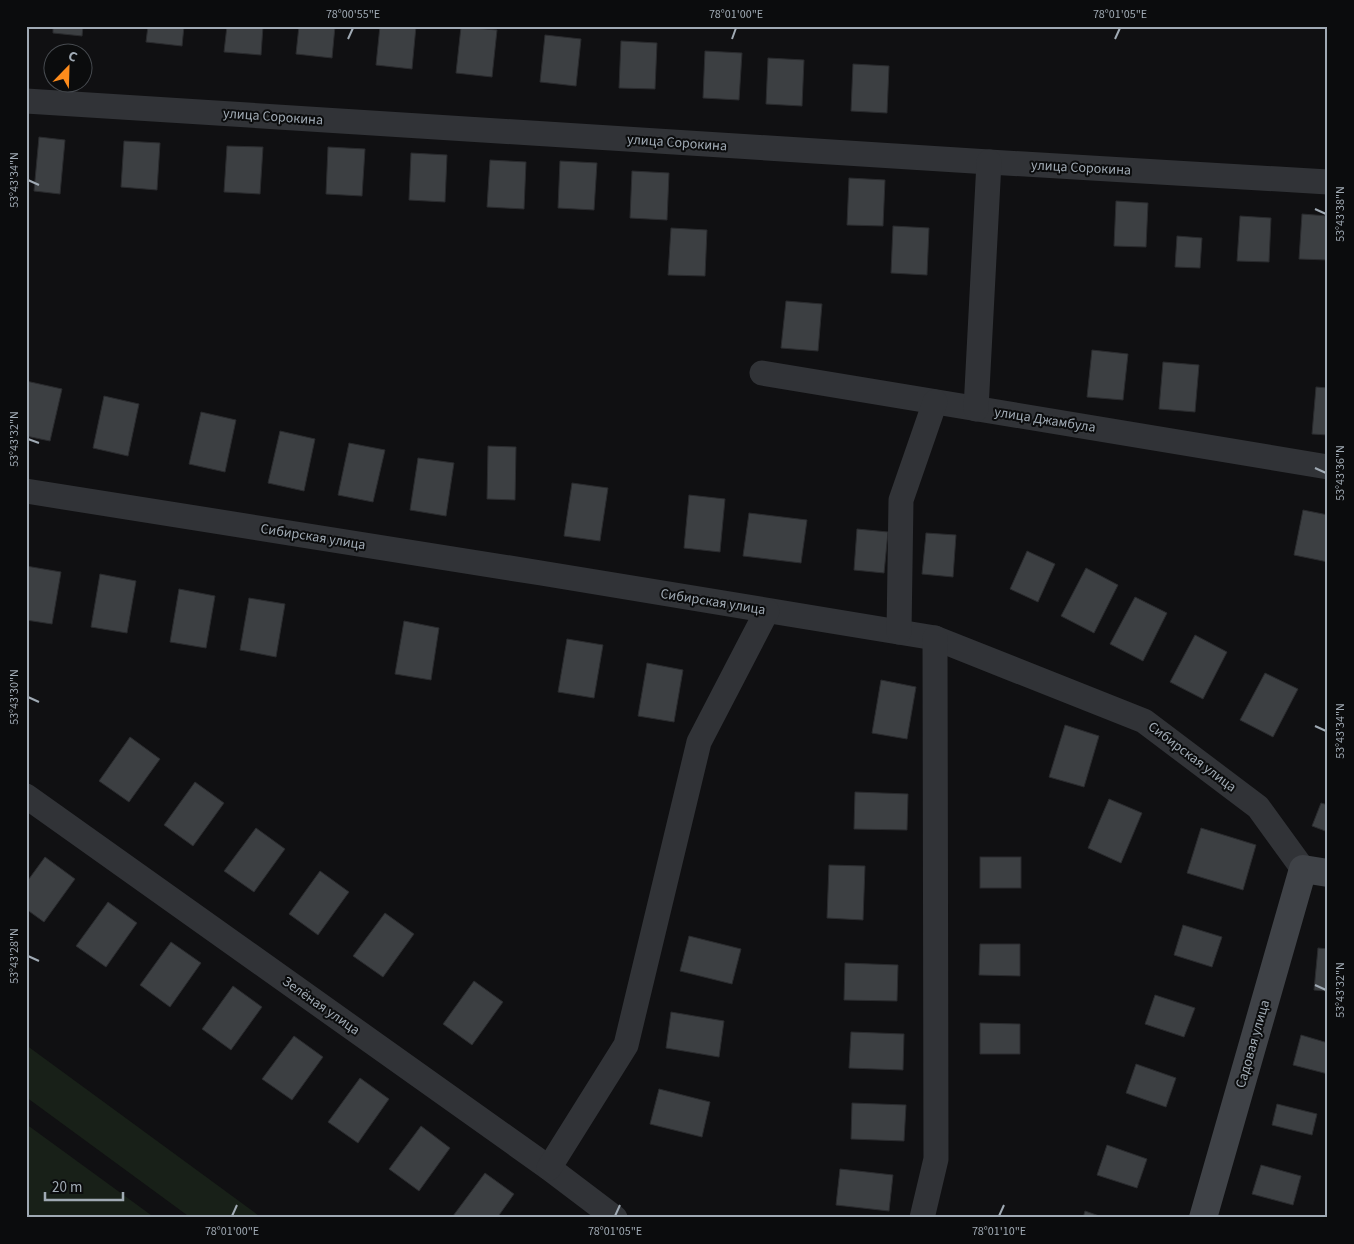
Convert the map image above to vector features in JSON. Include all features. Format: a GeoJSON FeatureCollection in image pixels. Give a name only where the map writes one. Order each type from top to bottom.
{"type":"FeatureCollection","features":[{"type":"Feature","properties":{"kind":"street","name":"улица Сорокина"},"geometry":{"type":"LineString","coordinates":[[26,101],[1328,182]]}},
{"type":"Feature","properties":{"kind":"street"},"geometry":{"type":"LineString","coordinates":[[976,409],[989,162]]}},
{"type":"Feature","properties":{"kind":"street","name":"улица Джамбула"},"geometry":{"type":"LineString","coordinates":[[762,373],[1328,467]]}},
{"type":"Feature","properties":{"kind":"street"},"geometry":{"type":"LineString","coordinates":[[899,632],[902,500],[934,402]]}},
{"type":"Feature","properties":{"kind":"street","name":"Сибирская улица"},"geometry":{"type":"LineString","coordinates":[[26,491],[935,638],[1144,721],[1258,807],[1315,871]]}},
{"type":"Feature","properties":{"kind":"street"},"geometry":{"type":"LineString","coordinates":[[549,1168],[626,1045],[698,742],[767,611]]}},
{"type":"Feature","properties":{"kind":"street"},"geometry":{"type":"LineString","coordinates":[[922,1218],[936,1159],[935,638]]}},
{"type":"Feature","properties":{"kind":"street","name":"Зелёная улица"},"geometry":{"type":"LineString","coordinates":[[26,796],[549,1168],[615,1218]]}},
{"type":"Feature","properties":{"kind":"street","name":"Садовая улица"},"geometry":{"type":"LineString","coordinates":[[1203,1218],[1315,871]]}},
{"type":"Feature","properties":{"kind":"shaded area"},"geometry":{"type":"Polygon","coordinates":[[[26,1045],[262,1218],[191,1218],[26,1097],[26,1045]]]}},
{"type":"Feature","properties":{"kind":"shaded area"},"geometry":{"type":"Polygon","coordinates":[[[26,1124],[155,1218],[26,1218],[26,1124]]]}},
{"type":"Feature","properties":{"kind":"building"},"geometry":{"type":"Polygon","coordinates":[[[53,26],[83,26],[82,36],[53,33],[53,26]]]}},
{"type":"Feature","properties":{"kind":"building"},"geometry":{"type":"Polygon","coordinates":[[[148,26],[184,26],[182,46],[146,42],[148,26]]]}},
{"type":"Feature","properties":{"kind":"building"},"geometry":{"type":"Polygon","coordinates":[[[227,26],[263,26],[261,55],[224,52],[227,26]]]}},
{"type":"Feature","properties":{"kind":"building"},"geometry":{"type":"Polygon","coordinates":[[[299,26],[335,26],[332,58],[296,54],[299,26]]]}},
{"type":"Feature","properties":{"kind":"building"},"geometry":{"type":"Polygon","coordinates":[[[380,26],[416,26],[412,69],[376,65],[380,26]]]}},
{"type":"Feature","properties":{"kind":"building"},"geometry":{"type":"Polygon","coordinates":[[[461,27],[497,30],[492,77],[456,73],[461,27]]]}},
{"type":"Feature","properties":{"kind":"building"},"geometry":{"type":"Polygon","coordinates":[[[545,35],[581,39],[576,86],[540,82],[545,35]]]}},
{"type":"Feature","properties":{"kind":"building"},"geometry":{"type":"Polygon","coordinates":[[[621,41],[657,43],[655,89],[619,88],[621,41]]]}},
{"type":"Feature","properties":{"kind":"building"},"geometry":{"type":"Polygon","coordinates":[[[705,51],[742,53],[739,100],[703,98],[705,51]]]}},
{"type":"Feature","properties":{"kind":"building"},"geometry":{"type":"Polygon","coordinates":[[[768,58],[804,60],[802,106],[766,104],[768,58]]]}},
{"type":"Feature","properties":{"kind":"building"},"geometry":{"type":"Polygon","coordinates":[[[853,64],[889,66],[887,113],[851,111],[853,64]]]}},
{"type":"Feature","properties":{"kind":"building"},"geometry":{"type":"Polygon","coordinates":[[[39,137],[65,140],[60,194],[34,191],[39,137]]]}},
{"type":"Feature","properties":{"kind":"building"},"geometry":{"type":"Polygon","coordinates":[[[124,141],[160,143],[157,190],[121,187],[124,141]]]}},
{"type":"Feature","properties":{"kind":"building"},"geometry":{"type":"Polygon","coordinates":[[[227,146],[263,147],[260,194],[224,192],[227,146]]]}},
{"type":"Feature","properties":{"kind":"building"},"geometry":{"type":"Polygon","coordinates":[[[328,147],[365,149],[362,196],[326,194],[328,147]]]}},
{"type":"Feature","properties":{"kind":"building"},"geometry":{"type":"Polygon","coordinates":[[[411,153],[447,155],[445,202],[409,200],[411,153]]]}},
{"type":"Feature","properties":{"kind":"building"},"geometry":{"type":"Polygon","coordinates":[[[490,160],[526,162],[524,209],[487,207],[490,160]]]}},
{"type":"Feature","properties":{"kind":"building"},"geometry":{"type":"Polygon","coordinates":[[[560,161],[597,163],[594,210],[558,208],[560,161]]]}},
{"type":"Feature","properties":{"kind":"building"},"geometry":{"type":"Polygon","coordinates":[[[632,171],[669,173],[667,220],[630,218],[632,171]]]}},
{"type":"Feature","properties":{"kind":"building"},"geometry":{"type":"Polygon","coordinates":[[[849,178],[885,180],[883,226],[847,225],[849,178]]]}},
{"type":"Feature","properties":{"kind":"building"},"geometry":{"type":"Polygon","coordinates":[[[1116,201],[1148,203],[1146,247],[1114,246],[1116,201]]]}},
{"type":"Feature","properties":{"kind":"building"},"geometry":{"type":"Polygon","coordinates":[[[1302,214],[1328,216],[1328,260],[1299,259],[1302,214]]]}},
{"type":"Feature","properties":{"kind":"building"},"geometry":{"type":"Polygon","coordinates":[[[1240,216],[1271,218],[1269,262],[1237,261],[1240,216]]]}},
{"type":"Feature","properties":{"kind":"building"},"geometry":{"type":"Polygon","coordinates":[[[893,226],[929,228],[927,275],[891,273],[893,226]]]}},
{"type":"Feature","properties":{"kind":"building"},"geometry":{"type":"Polygon","coordinates":[[[671,228],[707,230],[705,276],[668,275],[671,228]]]}},
{"type":"Feature","properties":{"kind":"building"},"geometry":{"type":"Polygon","coordinates":[[[1177,236],[1202,238],[1200,268],[1175,267],[1177,236]]]}},
{"type":"Feature","properties":{"kind":"building"},"geometry":{"type":"Polygon","coordinates":[[[786,301],[822,304],[818,351],[781,348],[786,301]]]}},
{"type":"Feature","properties":{"kind":"building"},"geometry":{"type":"Polygon","coordinates":[[[1092,350],[1128,354],[1123,400],[1087,397],[1092,350]]]}},
{"type":"Feature","properties":{"kind":"building"},"geometry":{"type":"Polygon","coordinates":[[[1163,362],[1199,365],[1195,412],[1159,409],[1163,362]]]}},
{"type":"Feature","properties":{"kind":"building"},"geometry":{"type":"Polygon","coordinates":[[[26,381],[62,389],[50,441],[26,436],[26,381]]]}},
{"type":"Feature","properties":{"kind":"building"},"geometry":{"type":"Polygon","coordinates":[[[1316,387],[1328,388],[1328,435],[1312,434],[1316,387]]]}},
{"type":"Feature","properties":{"kind":"building"},"geometry":{"type":"Polygon","coordinates":[[[104,396],[139,404],[128,456],[93,448],[104,396]]]}},
{"type":"Feature","properties":{"kind":"building"},"geometry":{"type":"Polygon","coordinates":[[[201,412],[236,420],[225,472],[189,464],[201,412]]]}},
{"type":"Feature","properties":{"kind":"building"},"geometry":{"type":"Polygon","coordinates":[[[280,431],[315,439],[304,491],[268,483],[280,431]]]}},
{"type":"Feature","properties":{"kind":"building"},"geometry":{"type":"Polygon","coordinates":[[[349,443],[385,450],[373,502],[338,495],[349,443]]]}},
{"type":"Feature","properties":{"kind":"building"},"geometry":{"type":"Polygon","coordinates":[[[488,446],[516,447],[515,500],[487,499],[488,446]]]}},
{"type":"Feature","properties":{"kind":"building"},"geometry":{"type":"Polygon","coordinates":[[[418,458],[454,463],[446,516],[410,510],[418,458]]]}},
{"type":"Feature","properties":{"kind":"building"},"geometry":{"type":"Polygon","coordinates":[[[572,483],[608,488],[600,541],[564,536],[572,483]]]}},
{"type":"Feature","properties":{"kind":"building"},"geometry":{"type":"Polygon","coordinates":[[[689,495],[725,499],[720,552],[684,548],[689,495]]]}},
{"type":"Feature","properties":{"kind":"building"},"geometry":{"type":"Polygon","coordinates":[[[1303,510],[1328,515],[1328,562],[1294,555],[1303,510]]]}},
{"type":"Feature","properties":{"kind":"building"},"geometry":{"type":"Polygon","coordinates":[[[749,513],[807,520],[801,563],[743,556],[749,513]]]}},
{"type":"Feature","properties":{"kind":"building"},"geometry":{"type":"Polygon","coordinates":[[[857,529],[888,532],[884,573],[854,570],[857,529]]]}},
{"type":"Feature","properties":{"kind":"building"},"geometry":{"type":"Polygon","coordinates":[[[926,533],[956,535],[953,577],[922,574],[926,533]]]}},
{"type":"Feature","properties":{"kind":"building"},"geometry":{"type":"Polygon","coordinates":[[[1027,551],[1055,564],[1038,602],[1010,589],[1027,551]]]}},
{"type":"Feature","properties":{"kind":"building"},"geometry":{"type":"Polygon","coordinates":[[[26,566],[61,572],[52,624],[26,620],[26,566]]]}},
{"type":"Feature","properties":{"kind":"building"},"geometry":{"type":"Polygon","coordinates":[[[1086,568],[1118,585],[1094,633],[1061,616],[1086,568]]]}},
{"type":"Feature","properties":{"kind":"building"},"geometry":{"type":"Polygon","coordinates":[[[100,574],[136,581],[127,633],[91,627],[100,574]]]}},
{"type":"Feature","properties":{"kind":"building"},"geometry":{"type":"Polygon","coordinates":[[[179,589],[215,596],[206,648],[170,642],[179,589]]]}},
{"type":"Feature","properties":{"kind":"building"},"geometry":{"type":"Polygon","coordinates":[[[1135,597],[1167,613],[1143,661],[1110,644],[1135,597]]]}},
{"type":"Feature","properties":{"kind":"building"},"geometry":{"type":"Polygon","coordinates":[[[249,598],[285,604],[276,657],[240,650],[249,598]]]}},
{"type":"Feature","properties":{"kind":"building"},"geometry":{"type":"Polygon","coordinates":[[[404,621],[439,628],[431,680],[395,674],[404,621]]]}},
{"type":"Feature","properties":{"kind":"building"},"geometry":{"type":"Polygon","coordinates":[[[1195,635],[1227,652],[1203,699],[1170,682],[1195,635]]]}},
{"type":"Feature","properties":{"kind":"building"},"geometry":{"type":"Polygon","coordinates":[[[567,639],[603,645],[594,698],[558,692],[567,639]]]}},
{"type":"Feature","properties":{"kind":"building"},"geometry":{"type":"Polygon","coordinates":[[[647,663],[683,670],[674,722],[638,716],[647,663]]]}},
{"type":"Feature","properties":{"kind":"building"},"geometry":{"type":"Polygon","coordinates":[[[1265,673],[1298,689],[1273,737],[1240,720],[1265,673]]]}},
{"type":"Feature","properties":{"kind":"building"},"geometry":{"type":"Polygon","coordinates":[[[881,680],[916,687],[907,739],[872,733],[881,680]]]}},
{"type":"Feature","properties":{"kind":"building"},"geometry":{"type":"Polygon","coordinates":[[[1065,725],[1099,736],[1084,787],[1049,777],[1065,725]]]}},
{"type":"Feature","properties":{"kind":"building"},"geometry":{"type":"Polygon","coordinates":[[[130,737],[160,759],[129,802],[99,781],[130,737]]]}},
{"type":"Feature","properties":{"kind":"building"},"geometry":{"type":"Polygon","coordinates":[[[195,782],[224,803],[193,846],[164,825],[195,782]]]}},
{"type":"Feature","properties":{"kind":"building"},"geometry":{"type":"Polygon","coordinates":[[[855,792],[908,794],[907,830],[854,829],[855,792]]]}},
{"type":"Feature","properties":{"kind":"building"},"geometry":{"type":"Polygon","coordinates":[[[1109,799],[1142,813],[1121,863],[1088,848],[1109,799]]]}},
{"type":"Feature","properties":{"kind":"building"},"geometry":{"type":"Polygon","coordinates":[[[1321,803],[1328,805],[1328,832],[1312,826],[1321,803]]]}},
{"type":"Feature","properties":{"kind":"building"},"geometry":{"type":"Polygon","coordinates":[[[256,828],[285,849],[254,892],[224,871],[256,828]]]}},
{"type":"Feature","properties":{"kind":"building"},"geometry":{"type":"Polygon","coordinates":[[[1201,828],[1256,845],[1243,890],[1187,873],[1201,828]]]}},
{"type":"Feature","properties":{"kind":"building"},"geometry":{"type":"Polygon","coordinates":[[[45,857],[75,879],[44,922],[26,909],[26,883],[45,857]]]}},
{"type":"Feature","properties":{"kind":"building"},"geometry":{"type":"Polygon","coordinates":[[[980,857],[1021,857],[1021,888],[980,888],[980,857]]]}},
{"type":"Feature","properties":{"kind":"building"},"geometry":{"type":"Polygon","coordinates":[[[829,865],[865,866],[863,920],[827,918],[829,865]]]}},
{"type":"Feature","properties":{"kind":"building"},"geometry":{"type":"Polygon","coordinates":[[[320,871],[349,892],[318,935],[289,914],[320,871]]]}},
{"type":"Feature","properties":{"kind":"building"},"geometry":{"type":"Polygon","coordinates":[[[108,902],[137,923],[106,967],[76,946],[108,902]]]}},
{"type":"Feature","properties":{"kind":"building"},"geometry":{"type":"Polygon","coordinates":[[[385,913],[414,934],[383,977],[353,956],[385,913]]]}},
{"type":"Feature","properties":{"kind":"building"},"geometry":{"type":"Polygon","coordinates":[[[1183,925],[1222,937],[1212,967],[1174,955],[1183,925]]]}},
{"type":"Feature","properties":{"kind":"building"},"geometry":{"type":"Polygon","coordinates":[[[689,936],[741,949],[732,984],[680,971],[689,936]]]}},
{"type":"Feature","properties":{"kind":"building"},"geometry":{"type":"Polygon","coordinates":[[[171,942],[201,963],[170,1007],[140,985],[171,942]]]}},
{"type":"Feature","properties":{"kind":"building"},"geometry":{"type":"Polygon","coordinates":[[[980,944],[1020,944],[1020,976],[979,975],[980,944]]]}},
{"type":"Feature","properties":{"kind":"building"},"geometry":{"type":"Polygon","coordinates":[[[1318,948],[1328,949],[1328,991],[1314,990],[1318,948]]]}},
{"type":"Feature","properties":{"kind":"building"},"geometry":{"type":"Polygon","coordinates":[[[845,963],[898,965],[897,1001],[844,1000],[845,963]]]}},
{"type":"Feature","properties":{"kind":"building"},"geometry":{"type":"Polygon","coordinates":[[[474,981],[503,1002],[472,1045],[443,1024],[474,981]]]}},
{"type":"Feature","properties":{"kind":"building"},"geometry":{"type":"Polygon","coordinates":[[[233,986],[262,1007],[231,1050],[202,1029],[233,986]]]}},
{"type":"Feature","properties":{"kind":"building"},"geometry":{"type":"Polygon","coordinates":[[[1155,995],[1195,1008],[1184,1037],[1145,1024],[1155,995]]]}},
{"type":"Feature","properties":{"kind":"building"},"geometry":{"type":"Polygon","coordinates":[[[671,1012],[724,1021],[719,1057],[666,1048],[671,1012]]]}},
{"type":"Feature","properties":{"kind":"building"},"geometry":{"type":"Polygon","coordinates":[[[980,1023],[1020,1024],[1020,1054],[980,1054],[980,1023]]]}},
{"type":"Feature","properties":{"kind":"building"},"geometry":{"type":"Polygon","coordinates":[[[851,1032],[904,1034],[903,1070],[849,1068],[851,1032]]]}},
{"type":"Feature","properties":{"kind":"building"},"geometry":{"type":"Polygon","coordinates":[[[1301,1035],[1328,1043],[1328,1074],[1293,1065],[1301,1035]]]}},
{"type":"Feature","properties":{"kind":"building"},"geometry":{"type":"Polygon","coordinates":[[[294,1036],[323,1057],[292,1100],[262,1079],[294,1036]]]}},
{"type":"Feature","properties":{"kind":"building"},"geometry":{"type":"Polygon","coordinates":[[[1136,1064],[1176,1078],[1166,1107],[1126,1093],[1136,1064]]]}},
{"type":"Feature","properties":{"kind":"building"},"geometry":{"type":"Polygon","coordinates":[[[360,1078],[389,1099],[358,1143],[328,1122],[360,1078]]]}},
{"type":"Feature","properties":{"kind":"building"},"geometry":{"type":"Polygon","coordinates":[[[659,1089],[710,1102],[702,1137],[650,1124],[659,1089]]]}},
{"type":"Feature","properties":{"kind":"building"},"geometry":{"type":"Polygon","coordinates":[[[852,1103],[906,1105],[904,1141],[851,1139],[852,1103]]]}},
{"type":"Feature","properties":{"kind":"building"},"geometry":{"type":"Polygon","coordinates":[[[1277,1104],[1317,1114],[1312,1135],[1272,1125],[1277,1104]]]}},
{"type":"Feature","properties":{"kind":"building"},"geometry":{"type":"Polygon","coordinates":[[[421,1126],[450,1148],[419,1191],[389,1169],[421,1126]]]}},
{"type":"Feature","properties":{"kind":"building"},"geometry":{"type":"Polygon","coordinates":[[[1107,1145],[1147,1159],[1137,1188],[1097,1175],[1107,1145]]]}},
{"type":"Feature","properties":{"kind":"building"},"geometry":{"type":"Polygon","coordinates":[[[1261,1165],[1301,1176],[1293,1205],[1252,1194],[1261,1165]]]}},
{"type":"Feature","properties":{"kind":"building"},"geometry":{"type":"Polygon","coordinates":[[[840,1169],[893,1175],[889,1211],[836,1205],[840,1169]]]}},
{"type":"Feature","properties":{"kind":"building"},"geometry":{"type":"Polygon","coordinates":[[[485,1173],[514,1194],[497,1218],[456,1218],[453,1216],[485,1173]]]}},
{"type":"Feature","properties":{"kind":"building"},"geometry":{"type":"Polygon","coordinates":[[[1085,1211],[1105,1218],[1083,1218],[1085,1211]]]}}]}
